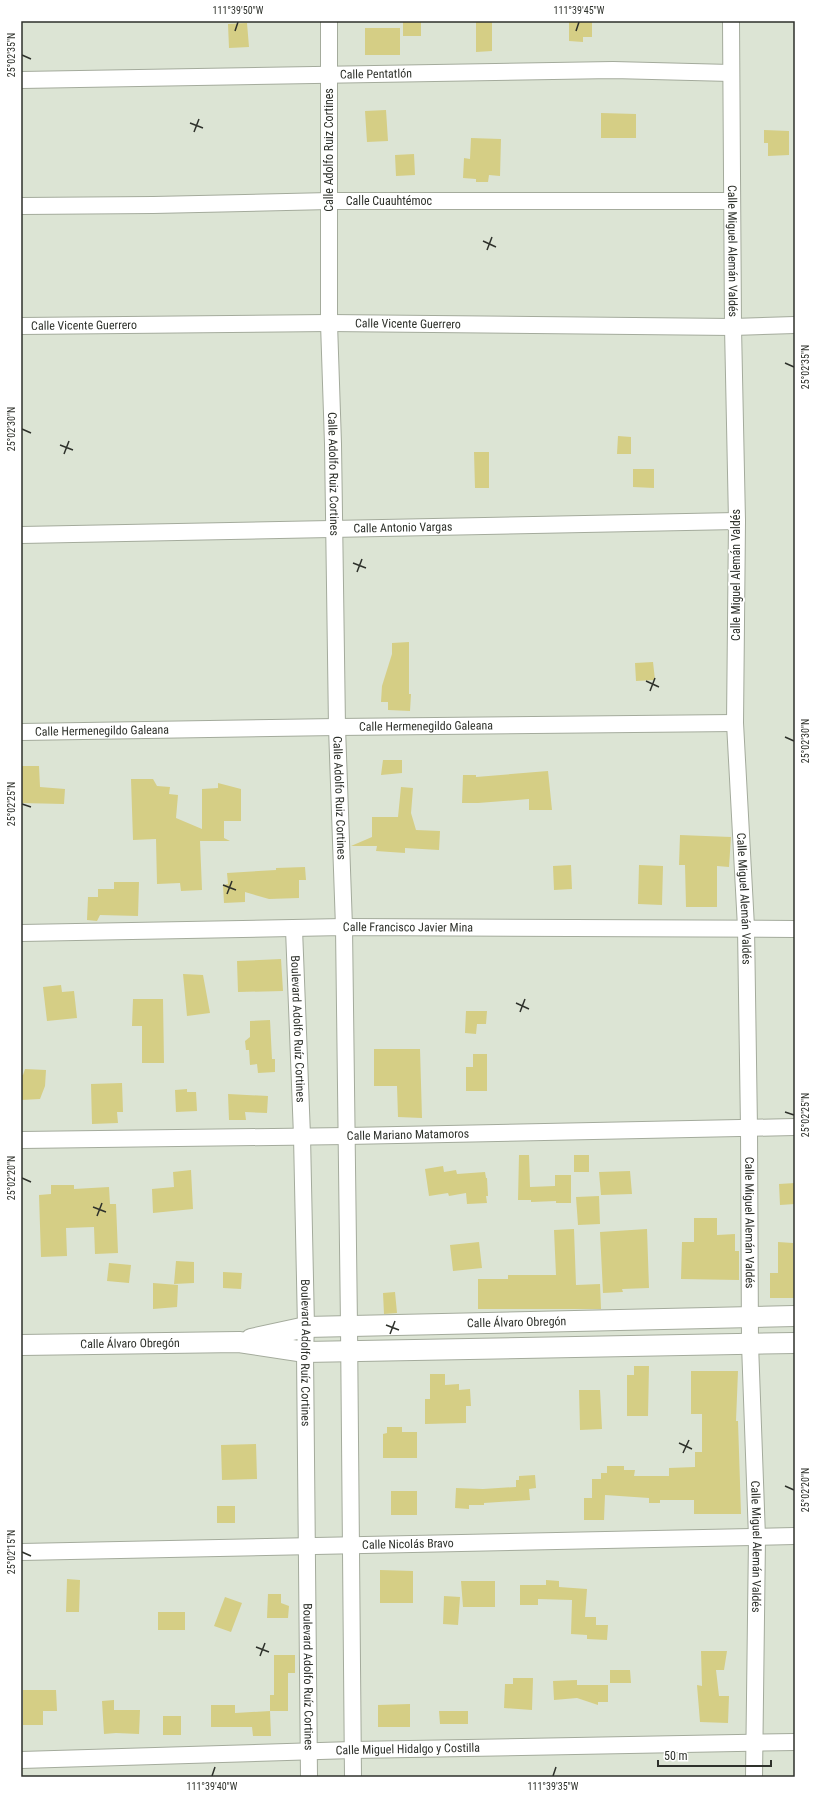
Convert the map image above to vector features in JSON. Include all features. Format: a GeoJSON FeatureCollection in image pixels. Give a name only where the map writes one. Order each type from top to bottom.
{"type":"FeatureCollection","features":[{"type":"Feature","properties":{"kind":"street","name":"Calle Adolfo Ruiz Cortines"},"geometry":{"type":"LineString","coordinates":[[329,21],[329,323],[337,727],[344,927],[350,1326]]}},
{"type":"Feature","properties":{"kind":"street","name":"Calle Miguel Alemán Valdés"},"geometry":{"type":"LineString","coordinates":[[731,21],[733,327],[737,520],[736,723],[746,927],[751,1317],[750,1344],[757,1537],[754,1777]]}},
{"type":"Feature","properties":{"kind":"street","name":"Calle Pentatlón"},"geometry":{"type":"LineString","coordinates":[[21,80],[613,70],[731,73]]}},
{"type":"Feature","properties":{"kind":"street","name":"Calle Cuauhtémoc"},"geometry":{"type":"LineString","coordinates":[[21,206],[161,205],[330,201],[732,200]]}},
{"type":"Feature","properties":{"kind":"street","name":"Calle Vicente Guerrero"},"geometry":{"type":"LineString","coordinates":[[21,326],[329,323],[733,327],[795,325]]}},
{"type":"Feature","properties":{"kind":"street","name":"Calle Antonio Vargas"},"geometry":{"type":"LineString","coordinates":[[21,535],[737,520]]}},
{"type":"Feature","properties":{"kind":"street","name":"Calle Hermenegildo Galeana"},"geometry":{"type":"LineString","coordinates":[[21,732],[736,723]]}},
{"type":"Feature","properties":{"kind":"street","name":"Calle Francisco Javier Mina"},"geometry":{"type":"LineString","coordinates":[[21,933],[344,927],[795,928]]}},
{"type":"Feature","properties":{"kind":"street","name":"Boulevard Adolfo Ruíz Cortines"},"geometry":{"type":"LineString","coordinates":[[294,929],[302,1136],[306,1327],[309,1777]]}},
{"type":"Feature","properties":{"kind":"street","name":"Calle Mariano Matamoros"},"geometry":{"type":"LineString","coordinates":[[21,1140],[347,1136],[795,1127]]}},
{"type":"Feature","properties":{"kind":"street","name":"Calle Álvaro Obregón"},"geometry":{"type":"LineString","coordinates":[[239,1342],[306,1327],[795,1316]]}},
{"type":"Feature","properties":{"kind":"street"},"geometry":{"type":"LineString","coordinates":[[350,1326],[350,1545],[353,1777]]}},
{"type":"Feature","properties":{"kind":"street","name":"Calle Álvaro Obregón"},"geometry":{"type":"LineString","coordinates":[[21,1345],[239,1342],[305,1352],[795,1343]]}},
{"type":"Feature","properties":{"kind":"street","name":"Calle Nicolás Bravo"},"geometry":{"type":"LineString","coordinates":[[21,1552],[795,1536]]}},
{"type":"Feature","properties":{"kind":"street","name":"Calle Miguel Hidalgo y Costilla"},"geometry":{"type":"LineString","coordinates":[[21,1760],[309,1751],[795,1742]]}},
{"type":"Feature","properties":{"kind":"building"},"geometry":{"type":"Polygon","coordinates":[[[403,21],[421,21],[421,36],[403,36],[403,21]]]}},
{"type":"Feature","properties":{"kind":"building"},"geometry":{"type":"Polygon","coordinates":[[[476,21],[492,21],[492,51],[476,52],[476,21]]]}},
{"type":"Feature","properties":{"kind":"building"},"geometry":{"type":"Polygon","coordinates":[[[569,21],[592,21],[592,37],[583,37],[583,42],[569,41],[569,21]]]}},
{"type":"Feature","properties":{"kind":"building"},"geometry":{"type":"Polygon","coordinates":[[[247,23],[249,47],[229,48],[228,24],[247,23]]]}},
{"type":"Feature","properties":{"kind":"building"},"geometry":{"type":"Polygon","coordinates":[[[365,28],[400,28],[400,55],[365,55],[365,28]]]}},
{"type":"Feature","properties":{"kind":"building"},"geometry":{"type":"Polygon","coordinates":[[[386,110],[388,141],[367,142],[365,111],[386,110]]]}},
{"type":"Feature","properties":{"kind":"building"},"geometry":{"type":"Polygon","coordinates":[[[601,113],[636,114],[636,138],[601,138],[601,113]]]}},
{"type":"Feature","properties":{"kind":"building"},"geometry":{"type":"Polygon","coordinates":[[[764,130],[789,131],[789,155],[768,156],[768,143],[764,143],[764,130]]]}},
{"type":"Feature","properties":{"kind":"building"},"geometry":{"type":"Polygon","coordinates":[[[471,138],[501,139],[500,176],[489,175],[488,182],[476,182],[476,179],[463,178],[464,158],[470,159],[471,138]]]}},
{"type":"Feature","properties":{"kind":"building"},"geometry":{"type":"Polygon","coordinates":[[[414,154],[415,175],[396,176],[395,155],[414,154]]]}},
{"type":"Feature","properties":{"kind":"building"},"geometry":{"type":"Polygon","coordinates":[[[618,436],[631,437],[631,454],[617,454],[618,436]]]}},
{"type":"Feature","properties":{"kind":"building"},"geometry":{"type":"Polygon","coordinates":[[[474,452],[489,452],[489,488],[475,488],[474,452]]]}},
{"type":"Feature","properties":{"kind":"building"},"geometry":{"type":"Polygon","coordinates":[[[633,469],[654,469],[654,488],[633,487],[633,469]]]}},
{"type":"Feature","properties":{"kind":"building"},"geometry":{"type":"Polygon","coordinates":[[[409,642],[409,694],[411,694],[410,711],[388,710],[388,702],[381,702],[382,686],[392,654],[392,643],[409,642]]]}},
{"type":"Feature","properties":{"kind":"building"},"geometry":{"type":"Polygon","coordinates":[[[653,662],[655,680],[636,681],[635,663],[653,662]]]}},
{"type":"Feature","properties":{"kind":"building"},"geometry":{"type":"Polygon","coordinates":[[[383,760],[402,760],[402,773],[381,775],[383,760]]]}},
{"type":"Feature","properties":{"kind":"building"},"geometry":{"type":"Polygon","coordinates":[[[21,766],[39,766],[40,787],[65,789],[64,804],[21,803],[21,766]]]}},
{"type":"Feature","properties":{"kind":"building"},"geometry":{"type":"Polygon","coordinates":[[[548,771],[552,810],[529,810],[529,799],[462,803],[463,775],[476,775],[476,777],[548,771]]]}},
{"type":"Feature","properties":{"kind":"building"},"geometry":{"type":"Polygon","coordinates":[[[131,779],[153,779],[157,786],[170,787],[169,794],[178,795],[176,818],[202,829],[202,789],[218,788],[218,783],[241,789],[241,821],[224,821],[224,838],[230,841],[200,841],[202,890],[181,891],[180,883],[157,884],[156,839],[133,840],[131,779]]]}},
{"type":"Feature","properties":{"kind":"building"},"geometry":{"type":"Polygon","coordinates":[[[401,787],[413,788],[411,813],[416,830],[440,831],[439,850],[405,848],[405,853],[376,851],[377,846],[351,846],[372,837],[372,817],[398,817],[401,787]]]}},
{"type":"Feature","properties":{"kind":"building"},"geometry":{"type":"Polygon","coordinates":[[[680,835],[731,837],[729,867],[717,866],[717,907],[686,907],[685,865],[679,865],[680,835]]]}},
{"type":"Feature","properties":{"kind":"building"},"geometry":{"type":"Polygon","coordinates":[[[571,865],[572,889],[554,890],[553,866],[571,865]]]}},
{"type":"Feature","properties":{"kind":"building"},"geometry":{"type":"Polygon","coordinates":[[[639,865],[663,866],[662,905],[638,904],[639,865]]]}},
{"type":"Feature","properties":{"kind":"building"},"geometry":{"type":"Polygon","coordinates":[[[305,867],[306,880],[299,880],[299,898],[269,899],[245,892],[245,902],[224,903],[223,885],[228,884],[227,873],[276,870],[276,868],[305,867]]]}},
{"type":"Feature","properties":{"kind":"building"},"geometry":{"type":"Polygon","coordinates":[[[114,882],[139,882],[138,916],[100,915],[97,921],[87,920],[88,897],[98,897],[98,889],[114,889],[114,882]]]}},
{"type":"Feature","properties":{"kind":"building"},"geometry":{"type":"Polygon","coordinates":[[[281,959],[283,991],[238,992],[237,961],[281,959]]]}},
{"type":"Feature","properties":{"kind":"building"},"geometry":{"type":"Polygon","coordinates":[[[183,974],[203,975],[210,1013],[187,1016],[183,974]]]}},
{"type":"Feature","properties":{"kind":"building"},"geometry":{"type":"Polygon","coordinates":[[[61,985],[62,992],[74,991],[77,1018],[47,1021],[43,987],[61,985]]]}},
{"type":"Feature","properties":{"kind":"building"},"geometry":{"type":"Polygon","coordinates":[[[133,999],[163,999],[164,1063],[142,1063],[142,1026],[132,1026],[133,999]]]}},
{"type":"Feature","properties":{"kind":"building"},"geometry":{"type":"Polygon","coordinates":[[[466,1011],[487,1011],[486,1024],[477,1024],[476,1034],[465,1033],[466,1011]]]}},
{"type":"Feature","properties":{"kind":"building"},"geometry":{"type":"Polygon","coordinates":[[[270,1020],[272,1059],[275,1059],[275,1072],[258,1073],[257,1064],[250,1065],[249,1050],[246,1050],[245,1041],[250,1037],[250,1021],[270,1020]]]}},
{"type":"Feature","properties":{"kind":"building"},"geometry":{"type":"Polygon","coordinates":[[[374,1049],[420,1049],[422,1118],[398,1117],[397,1086],[374,1086],[374,1049]]]}},
{"type":"Feature","properties":{"kind":"building"},"geometry":{"type":"Polygon","coordinates":[[[473,1054],[487,1054],[487,1091],[466,1091],[466,1067],[473,1067],[473,1054]]]}},
{"type":"Feature","properties":{"kind":"building"},"geometry":{"type":"Polygon","coordinates":[[[25,1069],[46,1070],[45,1086],[40,1099],[21,1100],[21,1075],[23,1075],[25,1069]]]}},
{"type":"Feature","properties":{"kind":"building"},"geometry":{"type":"Polygon","coordinates":[[[122,1083],[123,1112],[117,1112],[118,1123],[92,1124],[91,1084],[122,1083]]]}},
{"type":"Feature","properties":{"kind":"building"},"geometry":{"type":"Polygon","coordinates":[[[187,1089],[187,1092],[196,1092],[197,1111],[176,1112],[175,1090],[187,1089]]]}},
{"type":"Feature","properties":{"kind":"building"},"geometry":{"type":"Polygon","coordinates":[[[228,1094],[268,1096],[267,1113],[245,1112],[246,1120],[229,1120],[228,1094]]]}},
{"type":"Feature","properties":{"kind":"building"},"geometry":{"type":"Polygon","coordinates":[[[519,1155],[529,1155],[530,1187],[555,1186],[555,1175],[571,1175],[571,1203],[556,1203],[556,1201],[531,1202],[531,1200],[518,1200],[519,1155]]]}},
{"type":"Feature","properties":{"kind":"building"},"geometry":{"type":"Polygon","coordinates":[[[574,1155],[589,1155],[589,1172],[574,1172],[574,1155]]]}},
{"type":"Feature","properties":{"kind":"building"},"geometry":{"type":"Polygon","coordinates":[[[443,1166],[444,1172],[456,1170],[457,1174],[485,1172],[487,1178],[487,1203],[467,1204],[466,1193],[449,1196],[448,1193],[429,1196],[425,1169],[443,1166]]]}},
{"type":"Feature","properties":{"kind":"building"},"geometry":{"type":"Polygon","coordinates":[[[191,1170],[193,1209],[153,1213],[152,1189],[174,1187],[173,1172],[191,1170]]]}},
{"type":"Feature","properties":{"kind":"building"},"geometry":{"type":"Polygon","coordinates":[[[630,1171],[632,1194],[601,1195],[599,1172],[630,1171]]]}},
{"type":"Feature","properties":{"kind":"building"},"geometry":{"type":"Polygon","coordinates":[[[795,1183],[795,1204],[780,1205],[779,1184],[795,1183]]]}},
{"type":"Feature","properties":{"kind":"building"},"geometry":{"type":"Polygon","coordinates":[[[51,1185],[74,1185],[74,1189],[109,1187],[110,1204],[116,1204],[118,1253],[95,1254],[94,1227],[66,1228],[67,1256],[41,1257],[39,1195],[51,1194],[51,1185]]]}},
{"type":"Feature","properties":{"kind":"building"},"geometry":{"type":"Polygon","coordinates":[[[599,1196],[600,1224],[578,1225],[576,1197],[599,1196]]]}},
{"type":"Feature","properties":{"kind":"building"},"geometry":{"type":"Polygon","coordinates":[[[694,1218],[717,1218],[717,1235],[735,1234],[735,1251],[739,1251],[739,1280],[681,1279],[682,1242],[694,1242],[694,1218]]]}},
{"type":"Feature","properties":{"kind":"building"},"geometry":{"type":"Polygon","coordinates":[[[574,1229],[576,1285],[600,1284],[601,1309],[478,1309],[478,1279],[508,1279],[508,1275],[556,1275],[554,1230],[574,1229]]]}},
{"type":"Feature","properties":{"kind":"building"},"geometry":{"type":"Polygon","coordinates":[[[647,1229],[649,1288],[622,1289],[623,1292],[603,1293],[600,1232],[647,1229]]]}},
{"type":"Feature","properties":{"kind":"building"},"geometry":{"type":"Polygon","coordinates":[[[479,1242],[482,1268],[453,1271],[450,1245],[479,1242]]]}},
{"type":"Feature","properties":{"kind":"building"},"geometry":{"type":"Polygon","coordinates":[[[778,1242],[793,1243],[794,1298],[770,1298],[770,1273],[778,1273],[778,1242]]]}},
{"type":"Feature","properties":{"kind":"building"},"geometry":{"type":"Polygon","coordinates":[[[176,1261],[194,1262],[194,1283],[174,1284],[176,1261]]]}},
{"type":"Feature","properties":{"kind":"building"},"geometry":{"type":"Polygon","coordinates":[[[109,1263],[131,1265],[129,1283],[107,1281],[109,1263]]]}},
{"type":"Feature","properties":{"kind":"building"},"geometry":{"type":"Polygon","coordinates":[[[223,1272],[242,1273],[241,1289],[223,1288],[223,1272]]]}},
{"type":"Feature","properties":{"kind":"building"},"geometry":{"type":"Polygon","coordinates":[[[153,1283],[178,1285],[177,1307],[153,1309],[153,1283]]]}},
{"type":"Feature","properties":{"kind":"building"},"geometry":{"type":"Polygon","coordinates":[[[395,1292],[397,1313],[384,1314],[383,1293],[395,1292]]]}},
{"type":"Feature","properties":{"kind":"building"},"geometry":{"type":"Polygon","coordinates":[[[634,1366],[649,1366],[648,1416],[627,1416],[627,1375],[634,1375],[634,1366]]]}},
{"type":"Feature","properties":{"kind":"building"},"geometry":{"type":"Polygon","coordinates":[[[691,1371],[738,1371],[736,1421],[738,1421],[741,1514],[694,1514],[694,1500],[660,1500],[660,1503],[649,1503],[649,1498],[605,1495],[604,1520],[584,1520],[584,1498],[592,1498],[592,1479],[601,1479],[601,1473],[607,1473],[607,1466],[624,1466],[624,1470],[635,1470],[634,1476],[669,1476],[669,1468],[695,1467],[695,1452],[702,1452],[702,1414],[691,1414],[691,1371]]]}},
{"type":"Feature","properties":{"kind":"building"},"geometry":{"type":"Polygon","coordinates":[[[430,1374],[445,1374],[445,1385],[459,1384],[459,1390],[470,1389],[471,1406],[466,1406],[466,1423],[425,1424],[425,1399],[430,1399],[430,1374]]]}},
{"type":"Feature","properties":{"kind":"building"},"geometry":{"type":"Polygon","coordinates":[[[579,1390],[600,1390],[602,1429],[580,1430],[579,1390]]]}},
{"type":"Feature","properties":{"kind":"building"},"geometry":{"type":"Polygon","coordinates":[[[387,1427],[402,1427],[402,1432],[417,1432],[417,1458],[383,1458],[383,1434],[387,1433],[387,1427]]]}},
{"type":"Feature","properties":{"kind":"building"},"geometry":{"type":"Polygon","coordinates":[[[256,1444],[257,1479],[222,1480],[221,1445],[256,1444]]]}},
{"type":"Feature","properties":{"kind":"building"},"geometry":{"type":"Polygon","coordinates":[[[535,1475],[536,1488],[529,1489],[530,1500],[484,1503],[484,1505],[469,1505],[469,1509],[455,1508],[456,1488],[483,1489],[516,1487],[516,1480],[519,1480],[519,1476],[535,1475]]]}},
{"type":"Feature","properties":{"kind":"building"},"geometry":{"type":"Polygon","coordinates":[[[391,1491],[417,1491],[417,1515],[391,1515],[391,1491]]]}},
{"type":"Feature","properties":{"kind":"building"},"geometry":{"type":"Polygon","coordinates":[[[217,1506],[235,1506],[235,1523],[217,1523],[217,1506]]]}},
{"type":"Feature","properties":{"kind":"building"},"geometry":{"type":"Polygon","coordinates":[[[380,1570],[413,1571],[413,1603],[380,1603],[380,1570]]]}},
{"type":"Feature","properties":{"kind":"building"},"geometry":{"type":"Polygon","coordinates":[[[67,1579],[80,1580],[79,1612],[66,1612],[67,1579]]]}},
{"type":"Feature","properties":{"kind":"building"},"geometry":{"type":"Polygon","coordinates":[[[546,1580],[559,1581],[559,1587],[587,1589],[585,1617],[596,1617],[596,1625],[608,1625],[607,1640],[587,1639],[587,1635],[571,1634],[572,1600],[538,1599],[538,1605],[520,1605],[520,1585],[546,1585],[546,1580]]]}},
{"type":"Feature","properties":{"kind":"building"},"geometry":{"type":"Polygon","coordinates":[[[461,1581],[495,1581],[495,1607],[463,1607],[461,1581]]]}},
{"type":"Feature","properties":{"kind":"building"},"geometry":{"type":"Polygon","coordinates":[[[268,1594],[281,1594],[281,1603],[289,1606],[288,1618],[267,1618],[268,1594]]]}},
{"type":"Feature","properties":{"kind":"building"},"geometry":{"type":"Polygon","coordinates":[[[444,1596],[460,1597],[458,1625],[443,1624],[444,1596]]]}},
{"type":"Feature","properties":{"kind":"building"},"geometry":{"type":"Polygon","coordinates":[[[225,1597],[242,1603],[231,1632],[214,1626],[225,1597]]]}},
{"type":"Feature","properties":{"kind":"building"},"geometry":{"type":"Polygon","coordinates":[[[158,1612],[185,1612],[185,1630],[158,1630],[158,1612]]]}},
{"type":"Feature","properties":{"kind":"building"},"geometry":{"type":"Polygon","coordinates":[[[701,1651],[727,1651],[724,1670],[716,1670],[719,1696],[729,1696],[728,1723],[700,1722],[697,1685],[702,1686],[701,1651]]]}},
{"type":"Feature","properties":{"kind":"building"},"geometry":{"type":"Polygon","coordinates":[[[274,1655],[295,1655],[295,1673],[288,1673],[288,1711],[270,1711],[270,1695],[274,1695],[274,1655]]]}},
{"type":"Feature","properties":{"kind":"building"},"geometry":{"type":"Polygon","coordinates":[[[610,1670],[630,1670],[631,1683],[610,1683],[610,1670]]]}},
{"type":"Feature","properties":{"kind":"building"},"geometry":{"type":"Polygon","coordinates":[[[513,1678],[533,1678],[532,1710],[504,1708],[505,1684],[513,1684],[513,1678]]]}},
{"type":"Feature","properties":{"kind":"building"},"geometry":{"type":"Polygon","coordinates":[[[577,1680],[577,1685],[608,1685],[608,1702],[598,1702],[598,1705],[577,1698],[554,1700],[553,1681],[577,1680]]]}},
{"type":"Feature","properties":{"kind":"building"},"geometry":{"type":"Polygon","coordinates":[[[23,1690],[56,1690],[57,1711],[43,1711],[43,1725],[23,1725],[23,1690]]]}},
{"type":"Feature","properties":{"kind":"building"},"geometry":{"type":"Polygon","coordinates":[[[114,1700],[114,1710],[140,1710],[139,1734],[104,1734],[102,1701],[114,1700]]]}},
{"type":"Feature","properties":{"kind":"building"},"geometry":{"type":"Polygon","coordinates":[[[410,1704],[410,1727],[378,1727],[378,1705],[410,1704]]]}},
{"type":"Feature","properties":{"kind":"building"},"geometry":{"type":"Polygon","coordinates":[[[211,1705],[235,1705],[235,1713],[270,1711],[271,1736],[253,1736],[252,1727],[211,1727],[211,1705]]]}},
{"type":"Feature","properties":{"kind":"building"},"geometry":{"type":"Polygon","coordinates":[[[439,1711],[468,1711],[468,1724],[440,1724],[439,1711]]]}},
{"type":"Feature","properties":{"kind":"building"},"geometry":{"type":"Polygon","coordinates":[[[163,1716],[181,1716],[181,1735],[163,1735],[163,1716]]]}}]}
